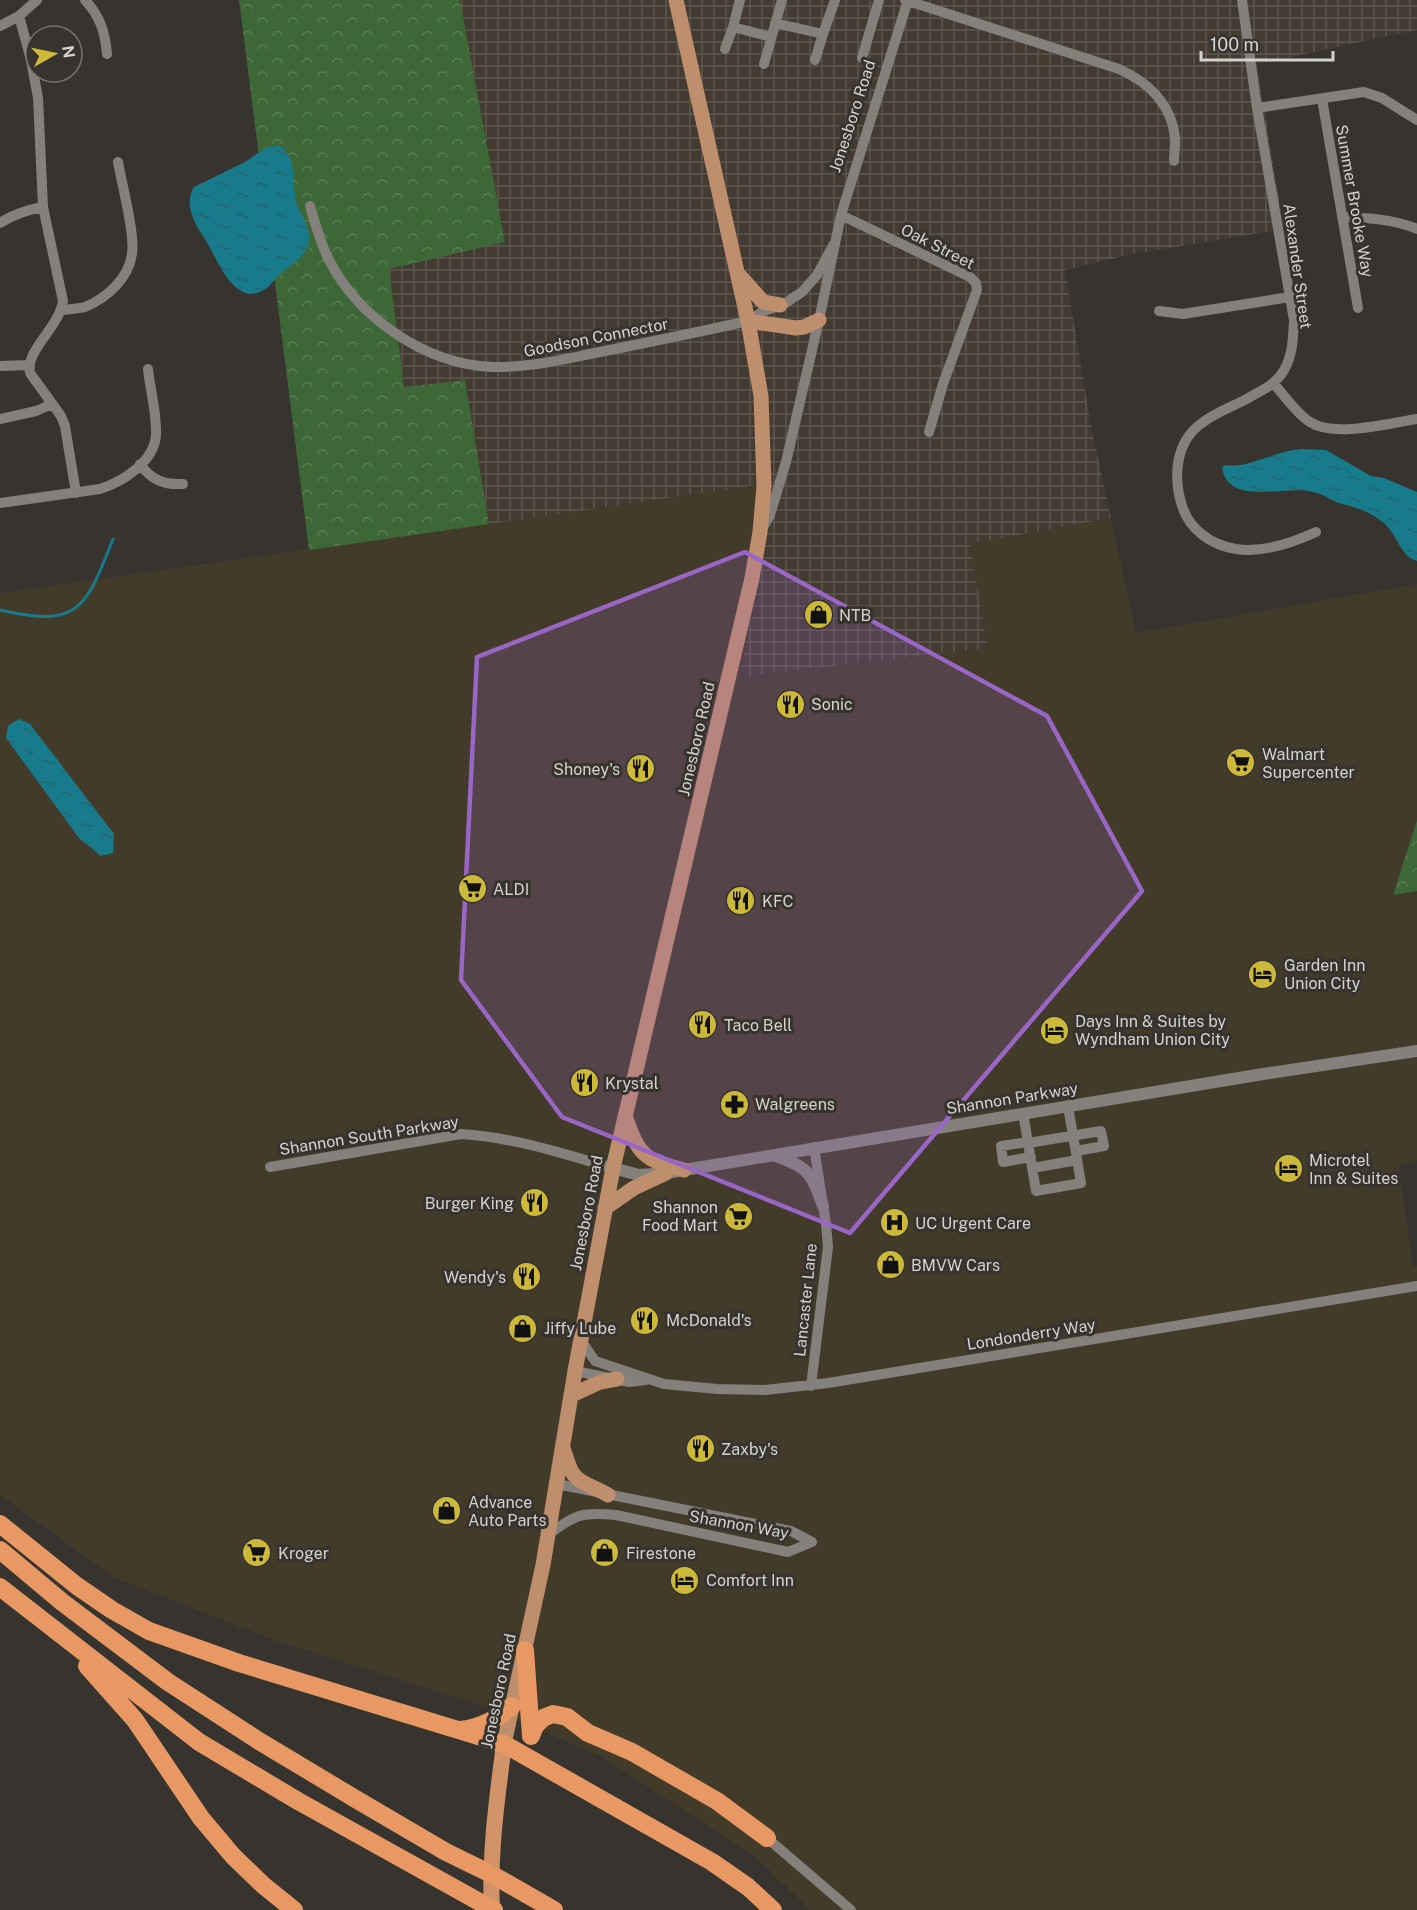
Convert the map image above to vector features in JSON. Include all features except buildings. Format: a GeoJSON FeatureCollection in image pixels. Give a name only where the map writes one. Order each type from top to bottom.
{"type":"FeatureCollection","features":[{"type":"Feature","properties":{"kind":"highway"},"geometry":{"type":"LineString","coordinates":[[0,1524],[77,1586],[112,1610],[149,1630],[239,1663],[504,1744],[712,1862],[748,1887],[773,1910]]}},
{"type":"Feature","properties":{"kind":"highway"},"geometry":{"type":"LineString","coordinates":[[0,1550],[62,1602],[168,1682],[259,1741],[359,1801],[446,1852],[491,1874],[554,1910]]}},
{"type":"Feature","properties":{"kind":"highway"},"geometry":{"type":"LineString","coordinates":[[0,1587],[200,1742],[298,1801],[493,1910]]}},
{"type":"Feature","properties":{"kind":"highway"},"geometry":{"type":"LineString","coordinates":[[61,1635],[135,1720],[201,1818],[233,1856],[263,1885],[294,1910]]}},
{"type":"Feature","properties":{"kind":"highway"},"geometry":{"type":"LineString","coordinates":[[525,1650],[531,1736],[535,1756],[542,1765]]}},
{"type":"Feature","properties":{"kind":"highway"},"geometry":{"type":"LineString","coordinates":[[458,1730],[478,1727],[512,1706]]}},
{"type":"Feature","properties":{"kind":"highway"},"geometry":{"type":"LineString","coordinates":[[531,1736],[535,1726],[543,1718],[553,1714],[567,1717],[588,1733],[633,1752],[717,1801],[767,1838]]}},
{"type":"Feature","properties":{"kind":"highway","name":"Jonesboro Road"},"geometry":{"type":"LineString","coordinates":[[493,1910],[491,1890],[495,1824],[504,1744]]}},
{"type":"Feature","properties":{"kind":"main road"},"geometry":{"type":"LineString","coordinates":[[676,0],[748,321],[796,328],[819,320]]}},
{"type":"Feature","properties":{"kind":"main road"},"geometry":{"type":"LineString","coordinates":[[738,274],[763,302],[780,305]]}},
{"type":"Feature","properties":{"kind":"main road","name":"Jonesboro Road"},"geometry":{"type":"LineString","coordinates":[[504,1744],[549,1534],[575,1371],[613,1168],[752,578],[760,531],[764,486],[763,419],[758,373],[748,321]]}},
{"type":"Feature","properties":{"kind":"main road"},"geometry":{"type":"LineString","coordinates":[[625,1116],[638,1148],[660,1164],[684,1170]]}},
{"type":"Feature","properties":{"kind":"main road"},"geometry":{"type":"LineString","coordinates":[[605,1208],[634,1188],[666,1173]]}},
{"type":"Feature","properties":{"kind":"main road"},"geometry":{"type":"LineString","coordinates":[[572,1395],[600,1382],[617,1379]]}},
{"type":"Feature","properties":{"kind":"main road"},"geometry":{"type":"LineString","coordinates":[[563,1448],[574,1475],[585,1484],[608,1495]]}},
{"type":"Feature","properties":{"kind":"street"},"geometry":{"type":"LineString","coordinates":[[21,0],[35,3]]}},
{"type":"Feature","properties":{"kind":"street"},"geometry":{"type":"LineString","coordinates":[[85,0],[101,23],[105,34],[107,54]]}},
{"type":"Feature","properties":{"kind":"street"},"geometry":{"type":"LineString","coordinates":[[725,49],[740,0]]}},
{"type":"Feature","properties":{"kind":"street"},"geometry":{"type":"LineString","coordinates":[[764,64],[782,0]]}},
{"type":"Feature","properties":{"kind":"street"},"geometry":{"type":"LineString","coordinates":[[815,60],[836,0]]}},
{"type":"Feature","properties":{"kind":"street"},"geometry":{"type":"LineString","coordinates":[[862,58],[879,0]]}},
{"type":"Feature","properties":{"kind":"street"},"geometry":{"type":"LineString","coordinates":[[907,0],[1119,69],[1136,77],[1156,93],[1168,114],[1175,137],[1174,161]]}},
{"type":"Feature","properties":{"kind":"street","name":"Jonesboro Road"},"geometry":{"type":"LineString","coordinates":[[760,531],[770,515],[786,462],[841,215],[907,0]]}},
{"type":"Feature","properties":{"kind":"street","name":"Alexander Street"},"geometry":{"type":"LineString","coordinates":[[1242,0],[1257,108],[1294,320],[1293,345],[1288,364],[1274,384]]}},
{"type":"Feature","properties":{"kind":"street"},"geometry":{"type":"LineString","coordinates":[[0,26],[19,16],[35,3]]}},
{"type":"Feature","properties":{"kind":"street"},"geometry":{"type":"LineString","coordinates":[[19,16],[38,98],[43,207],[47,232],[63,292],[62,310],[31,357],[29,365],[30,373],[65,426],[76,493]]}},
{"type":"Feature","properties":{"kind":"street"},"geometry":{"type":"LineString","coordinates":[[776,23],[823,34]]}},
{"type":"Feature","properties":{"kind":"street"},"geometry":{"type":"LineString","coordinates":[[733,27],[771,37]]}},
{"type":"Feature","properties":{"kind":"street"},"geometry":{"type":"LineString","coordinates":[[1257,108],[1364,92],[1382,98],[1417,120]]}},
{"type":"Feature","properties":{"kind":"street","name":"Summer Brooke Way"},"geometry":{"type":"LineString","coordinates":[[1322,99],[1358,308]]}},
{"type":"Feature","properties":{"kind":"street"},"geometry":{"type":"LineString","coordinates":[[62,310],[83,307],[103,298],[118,283],[130,263],[132,242],[118,162]]}},
{"type":"Feature","properties":{"kind":"street","name":"Goodson Connector"},"geometry":{"type":"LineString","coordinates":[[310,206],[329,258],[343,282],[361,304],[381,323],[404,339],[452,360],[490,367],[528,366],[748,321]]}},
{"type":"Feature","properties":{"kind":"street"},"geometry":{"type":"LineString","coordinates":[[0,223],[26,210],[43,207]]}},
{"type":"Feature","properties":{"kind":"street","name":"Oak Street"},"geometry":{"type":"LineString","coordinates":[[841,215],[970,277],[976,283],[977,290],[929,432]]}},
{"type":"Feature","properties":{"kind":"street"},"geometry":{"type":"LineString","coordinates":[[1342,217],[1402,223],[1417,229]]}},
{"type":"Feature","properties":{"kind":"street","name":"Jonesboro Road"},"geometry":{"type":"LineString","coordinates":[[748,321],[802,292],[817,275],[834,244]]}},
{"type":"Feature","properties":{"kind":"street"},"geometry":{"type":"LineString","coordinates":[[1159,311],[1183,314],[1290,297]]}},
{"type":"Feature","properties":{"kind":"street"},"geometry":{"type":"LineString","coordinates":[[0,366],[29,365]]}},
{"type":"Feature","properties":{"kind":"street"},"geometry":{"type":"LineString","coordinates":[[0,503],[100,489],[127,477],[151,450],[156,435],[148,369]]}},
{"type":"Feature","properties":{"kind":"street"},"geometry":{"type":"LineString","coordinates":[[1316,532],[1294,543],[1245,550],[1225,547],[1206,538],[1192,526],[1178,489],[1178,458],[1185,440],[1202,423],[1274,384],[1308,421],[1320,428],[1361,427],[1417,419]]}},
{"type":"Feature","properties":{"kind":"street"},"geometry":{"type":"LineString","coordinates":[[0,419],[36,411],[52,404]]}},
{"type":"Feature","properties":{"kind":"street"},"geometry":{"type":"LineString","coordinates":[[140,464],[147,474],[158,481],[183,484]]}},
{"type":"Feature","properties":{"kind":"street","name":"Shannon Parkway"},"geometry":{"type":"LineString","coordinates":[[613,1168],[639,1174],[666,1173],[1023,1113],[1417,1051]]}},
{"type":"Feature","properties":{"kind":"street"},"geometry":{"type":"LineString","coordinates":[[1023,1113],[1036,1191],[1081,1183],[1068,1106]]}},
{"type":"Feature","properties":{"kind":"street"},"geometry":{"type":"LineString","coordinates":[[1101,1131],[1104,1146],[1076,1156],[1032,1163],[1003,1162],[1000,1146],[1073,1135],[1101,1131]]}},
{"type":"Feature","properties":{"kind":"street","name":"Shannon South Parkway"},"geometry":{"type":"LineString","coordinates":[[270,1167],[461,1134],[508,1140],[613,1168]]}},
{"type":"Feature","properties":{"kind":"street","name":"Lancaster Lane"},"geometry":{"type":"LineString","coordinates":[[811,1386],[828,1247],[814,1147]]}},
{"type":"Feature","properties":{"kind":"street"},"geometry":{"type":"LineString","coordinates":[[771,1155],[794,1162],[804,1168],[816,1186],[824,1206]]}},
{"type":"Feature","properties":{"kind":"street","name":"Londonderry Way"},"geometry":{"type":"LineString","coordinates":[[581,1340],[596,1361],[630,1371],[649,1380],[673,1386],[765,1390],[811,1386],[1417,1286]]}},
{"type":"Feature","properties":{"kind":"street","name":"Londonderry Way"},"geometry":{"type":"LineString","coordinates":[[575,1371],[629,1382],[649,1380]]}},
{"type":"Feature","properties":{"kind":"street","name":"Shannon Way"},"geometry":{"type":"LineString","coordinates":[[549,1534],[571,1518],[590,1513],[616,1515],[788,1552],[812,1542],[791,1531],[557,1484]]}},
{"type":"Feature","properties":{"kind":"street"},"geometry":{"type":"LineString","coordinates":[[767,1838],[851,1910]]}},
{"type":"Feature","properties":{"kind":"highlighted area"},"geometry":{"type":"Polygon","coordinates":[[[745,552],[1047,716],[1142,891],[850,1233],[562,1117],[461,980],[477,657],[745,552]]]}},
{"type":"Feature","properties":{"kind":"shaded area"},"geometry":{"type":"Polygon","coordinates":[[[460,0],[1417,0],[1417,30],[1257,64],[1284,229],[1132,254],[1065,270],[1090,420],[1111,518],[970,544],[988,648],[739,677],[757,585],[764,484],[489,524],[465,380],[404,387],[389,269],[505,241],[460,0]]]}},
{"type":"Feature","properties":{"kind":"shaded area"},"geometry":{"type":"Polygon","coordinates":[[[764,484],[757,585],[739,677],[988,648],[970,544],[1111,518],[1136,633],[1417,584],[1417,820],[1393,895],[1417,891],[1417,1160],[1399,1166],[1413,1266],[1417,1266],[1417,1910],[810,1910],[759,1860],[601,1756],[481,1705],[282,1643],[113,1577],[0,1495],[0,593],[764,484]]]}},
{"type":"Feature","properties":{"kind":"green space"},"geometry":{"type":"Polygon","coordinates":[[[239,0],[460,0],[505,242],[389,269],[404,387],[465,380],[489,524],[309,550],[239,0]]]}},
{"type":"Feature","properties":{"kind":"green space"},"geometry":{"type":"Polygon","coordinates":[[[1417,820],[1417,891],[1393,895],[1417,820]]]}},
{"type":"Feature","properties":{"kind":"water"},"geometry":{"type":"Polygon","coordinates":[[[280,146],[291,160],[296,201],[309,233],[308,245],[299,259],[267,288],[248,294],[237,288],[226,276],[197,226],[190,207],[191,194],[194,187],[245,162],[267,147],[280,146]]]}},
{"type":"Feature","properties":{"kind":"water"},"geometry":{"type":"Polygon","coordinates":[[[1301,449],[1326,450],[1371,476],[1384,478],[1417,492],[1417,561],[1407,555],[1385,524],[1369,513],[1314,492],[1302,490],[1246,491],[1235,487],[1227,480],[1222,467],[1301,449]]]}},
{"type":"Feature","properties":{"kind":"water"},"geometry":{"type":"Polygon","coordinates":[[[19,719],[30,724],[114,834],[113,853],[101,856],[79,838],[6,738],[8,726],[19,719]]]}},
{"type":"Feature","properties":{"kind":"waterway"},"geometry":{"type":"LineString","coordinates":[[0,610],[48,616],[64,614],[76,607],[95,581],[113,539]]}},
{"type":"Feature","properties":{"kind":"place","name":"NTB"},"geometry":{"type":"Point","coordinates":[818,615]}},
{"type":"Feature","properties":{"kind":"place","name":"Sonic"},"geometry":{"type":"Point","coordinates":[790,704]}},
{"type":"Feature","properties":{"kind":"place","name":"Walmart Supercenter"},"geometry":{"type":"Point","coordinates":[1241,763]}},
{"type":"Feature","properties":{"kind":"place","name":"Shoney's"},"geometry":{"type":"Point","coordinates":[641,769]}},
{"type":"Feature","properties":{"kind":"place","name":"ALDI"},"geometry":{"type":"Point","coordinates":[472,889]}},
{"type":"Feature","properties":{"kind":"place","name":"KFC"},"geometry":{"type":"Point","coordinates":[741,901]}},
{"type":"Feature","properties":{"kind":"place","name":"Garden Inn Union City"},"geometry":{"type":"Point","coordinates":[1263,974]}},
{"type":"Feature","properties":{"kind":"place","name":"Taco Bell"},"geometry":{"type":"Point","coordinates":[703,1025]}},
{"type":"Feature","properties":{"kind":"place","name":"Days Inn & Suites by Wyndham Union City"},"geometry":{"type":"Point","coordinates":[1054,1030]}},
{"type":"Feature","properties":{"kind":"place","name":"Krystal"},"geometry":{"type":"Point","coordinates":[584,1083]}},
{"type":"Feature","properties":{"kind":"place","name":"Walgreens"},"geometry":{"type":"Point","coordinates":[734,1104]}},
{"type":"Feature","properties":{"kind":"place","name":"Microtel Inn & Suites"},"geometry":{"type":"Point","coordinates":[1288,1169]}},
{"type":"Feature","properties":{"kind":"place","name":"Burger King"},"geometry":{"type":"Point","coordinates":[535,1203]}},
{"type":"Feature","properties":{"kind":"place","name":"Shannon Food Mart"},"geometry":{"type":"Point","coordinates":[739,1216]}},
{"type":"Feature","properties":{"kind":"place","name":"UC Urgent Care"},"geometry":{"type":"Point","coordinates":[894,1223]}},
{"type":"Feature","properties":{"kind":"place","name":"BMVW Cars"},"geometry":{"type":"Point","coordinates":[890,1265]}},
{"type":"Feature","properties":{"kind":"place","name":"Wendy's"},"geometry":{"type":"Point","coordinates":[527,1277]}},
{"type":"Feature","properties":{"kind":"place","name":"McDonald's"},"geometry":{"type":"Point","coordinates":[645,1320]}},
{"type":"Feature","properties":{"kind":"place","name":"Jiffy Lube"},"geometry":{"type":"Point","coordinates":[523,1328]}},
{"type":"Feature","properties":{"kind":"place","name":"Zaxby's"},"geometry":{"type":"Point","coordinates":[700,1449]}},
{"type":"Feature","properties":{"kind":"place","name":"Advance Auto Parts"},"geometry":{"type":"Point","coordinates":[447,1511]}},
{"type":"Feature","properties":{"kind":"place","name":"Kroger"},"geometry":{"type":"Point","coordinates":[257,1553]}},
{"type":"Feature","properties":{"kind":"place","name":"Firestone"},"geometry":{"type":"Point","coordinates":[605,1553]}},
{"type":"Feature","properties":{"kind":"place","name":"Comfort Inn"},"geometry":{"type":"Point","coordinates":[685,1580]}}]}
